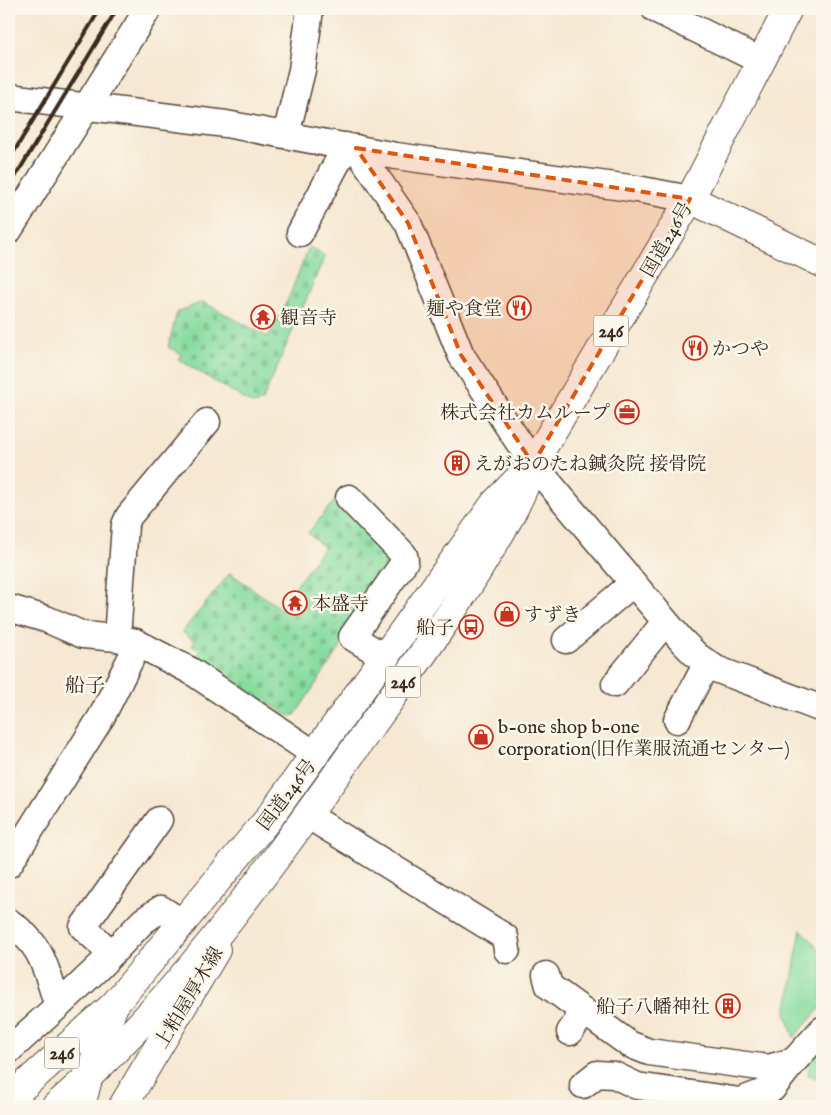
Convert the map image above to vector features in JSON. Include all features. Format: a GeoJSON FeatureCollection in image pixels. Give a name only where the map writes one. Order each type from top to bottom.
{"type":"FeatureCollection","features":[{"type":"Feature","properties":{"kind":"main road","name":"国道246号"},"geometry":{"type":"LineString","coordinates":[[56,1106],[166,996],[214,940],[254,889],[456,608],[522,495],[533,464],[690,199],[788,9]]}},
{"type":"Feature","properties":{"kind":"main road"},"geometry":{"type":"LineString","coordinates":[[690,199],[822,263]]}},
{"type":"Feature","properties":{"kind":"main road","name":"国道246号"},"geometry":{"type":"LineString","coordinates":[[9,1099],[114,1005],[183,923],[269,818],[316,755],[494,503],[533,464]]}},
{"type":"Feature","properties":{"kind":"main road","name":"上粕屋厚木線"},"geometry":{"type":"LineString","coordinates":[[124,1106],[177,1013],[254,889]]}},
{"type":"Feature","properties":{"kind":"main road"},"geometry":{"type":"LineString","coordinates":[[81,1106],[89,1075],[114,1005]]}},
{"type":"Feature","properties":{"kind":"street"},"geometry":{"type":"LineString","coordinates":[[9,230],[148,9]]}},
{"type":"Feature","properties":{"kind":"street"},"geometry":{"type":"LineString","coordinates":[[286,135],[302,70],[310,9]]}},
{"type":"Feature","properties":{"kind":"street"},"geometry":{"type":"LineString","coordinates":[[655,9],[761,61]]}},
{"type":"Feature","properties":{"kind":"street"},"geometry":{"type":"LineString","coordinates":[[9,97],[226,124],[351,147],[637,189],[690,199]]}},
{"type":"Feature","properties":{"kind":"street"},"geometry":{"type":"LineString","coordinates":[[300,233],[351,147]]}},
{"type":"Feature","properties":{"kind":"street"},"geometry":{"type":"LineString","coordinates":[[351,147],[408,223],[461,355],[533,464],[632,584],[665,622],[706,663],[716,669],[822,709]]}},
{"type":"Feature","properties":{"kind":"street"},"geometry":{"type":"LineString","coordinates":[[9,864],[102,716],[132,656],[126,640],[125,525],[129,516],[207,422]]}},
{"type":"Feature","properties":{"kind":"street"},"geometry":{"type":"LineString","coordinates":[[349,498],[404,554],[405,561],[352,637],[386,658]]}},
{"type":"Feature","properties":{"kind":"street"},"geometry":{"type":"LineString","coordinates":[[566,640],[632,584]]}},
{"type":"Feature","properties":{"kind":"street"},"geometry":{"type":"LineString","coordinates":[[9,608],[46,619],[83,635],[126,640],[191,671],[316,755]]}},
{"type":"Feature","properties":{"kind":"street"},"geometry":{"type":"LineString","coordinates":[[615,684],[665,622]]}},
{"type":"Feature","properties":{"kind":"street"},"geometry":{"type":"LineString","coordinates":[[677,720],[706,663]]}},
{"type":"Feature","properties":{"kind":"street"},"geometry":{"type":"LineString","coordinates":[[307,815],[505,937],[507,950]]}},
{"type":"Feature","properties":{"kind":"street"},"geometry":{"type":"LineString","coordinates":[[111,953],[82,927],[159,820]]}},
{"type":"Feature","properties":{"kind":"street"},"geometry":{"type":"LineString","coordinates":[[9,1050],[58,1006],[143,921],[161,909],[183,923]]}},
{"type":"Feature","properties":{"kind":"street"},"geometry":{"type":"LineString","coordinates":[[9,922],[22,931],[38,947],[58,1006]]}},
{"type":"Feature","properties":{"kind":"street"},"geometry":{"type":"LineString","coordinates":[[546,974],[549,986],[577,1022],[649,1052],[768,1068],[794,1061]]}},
{"type":"Feature","properties":{"kind":"street"},"geometry":{"type":"LineString","coordinates":[[583,1085],[598,1074],[606,1074],[614,1075],[637,1086],[740,1100],[772,1089],[822,1030]]}},
{"type":"Feature","properties":{"kind":"highlighted area"},"geometry":{"type":"Polygon","coordinates":[[[356,148],[690,199],[533,464],[461,355],[408,223],[356,148]]]}},
{"type":"Feature","properties":{"kind":"green space"},"geometry":{"type":"Polygon","coordinates":[[[309,247],[325,256],[262,402],[252,404],[178,359],[181,354],[168,347],[177,312],[203,302],[268,337],[288,299],[309,247]]]}},
{"type":"Feature","properties":{"kind":"green space"},"geometry":{"type":"Polygon","coordinates":[[[340,494],[400,559],[295,715],[290,716],[194,659],[200,651],[192,646],[195,641],[182,632],[230,573],[280,608],[324,547],[308,533],[340,494]]]}},
{"type":"Feature","properties":{"kind":"green space"},"geometry":{"type":"Polygon","coordinates":[[[801,929],[822,953],[822,1006],[794,1038],[786,1013],[801,929]]]}},
{"type":"Feature","properties":{"kind":"green space"},"geometry":{"type":"Polygon","coordinates":[[[822,1038],[822,1080],[808,1075],[810,1062],[822,1038]]]}},
{"type":"Feature","properties":{"kind":"railway"},"geometry":{"type":"LineString","coordinates":[[9,160],[100,9]]}},
{"type":"Feature","properties":{"kind":"railway"},"geometry":{"type":"LineString","coordinates":[[9,187],[117,9]]}},
{"type":"Feature","properties":{"kind":"place","name":"麺や食堂"},"geometry":{"type":"Point","coordinates":[519,308]}},
{"type":"Feature","properties":{"kind":"place","name":"観音寺"},"geometry":{"type":"Point","coordinates":[263,317]}},
{"type":"Feature","properties":{"kind":"place","name":"かつや"},"geometry":{"type":"Point","coordinates":[695,348]}},
{"type":"Feature","properties":{"kind":"place","name":"株式会社カムループ"},"geometry":{"type":"Point","coordinates":[627,412]}},
{"type":"Feature","properties":{"kind":"place","name":"えがおのたね鍼灸院 接骨院"},"geometry":{"type":"Point","coordinates":[457,463]}},
{"type":"Feature","properties":{"kind":"place","name":"本盛寺"},"geometry":{"type":"Point","coordinates":[295,603]}},
{"type":"Feature","properties":{"kind":"place","name":"すずき"},"geometry":{"type":"Point","coordinates":[507,614]}},
{"type":"Feature","properties":{"kind":"place","name":"船子"},"geometry":{"type":"Point","coordinates":[471,627]}},
{"type":"Feature","properties":{"kind":"place","name":"b-one shop b-one corporation(旧作業服流通センター)"},"geometry":{"type":"Point","coordinates":[481,737]}},
{"type":"Feature","properties":{"kind":"place","name":"船子八幡神社"},"geometry":{"type":"Point","coordinates":[728,1006]}},
{"type":"Feature","properties":{"kind":"district","name":"船子"},"geometry":{"type":"Point","coordinates":[85,685]}}]}
